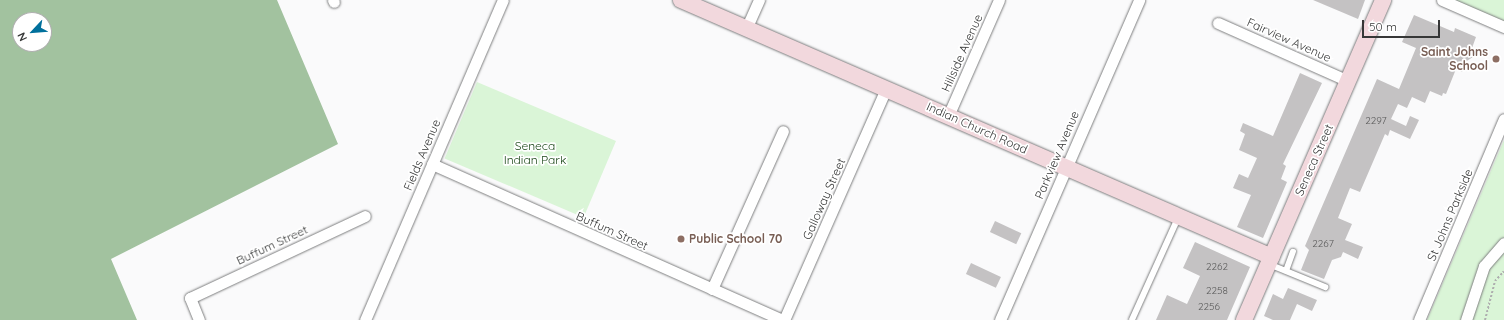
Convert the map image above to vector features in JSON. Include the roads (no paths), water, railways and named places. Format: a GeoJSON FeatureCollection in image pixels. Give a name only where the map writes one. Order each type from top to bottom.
{"type":"FeatureCollection","features":[{"type":"Feature","properties":{"kind":"street","name":"Fields Avenue"},"geometry":{"type":"LineString","coordinates":[[366,320],[503,0]]}},
{"type":"Feature","properties":{"kind":"street","name":"Indian Church Road"},"geometry":{"type":"LineString","coordinates":[[681,0],[1179,216],[1270,260]]}},
{"type":"Feature","properties":{"kind":"street"},"geometry":{"type":"LineString","coordinates":[[746,29],[759,0]]}},
{"type":"Feature","properties":{"kind":"street","name":"Hillside Avenue"},"geometry":{"type":"LineString","coordinates":[[948,116],[999,0]]}},
{"type":"Feature","properties":{"kind":"street","name":"Parkview Avenue"},"geometry":{"type":"LineString","coordinates":[[1000,320],[1139,0]]}},
{"type":"Feature","properties":{"kind":"street","name":"Seneca Street"},"geometry":{"type":"LineString","coordinates":[[1244,320],[1383,0]]}},
{"type":"Feature","properties":{"kind":"street"},"geometry":{"type":"LineString","coordinates":[[1442,0],[1504,27]]}},
{"type":"Feature","properties":{"kind":"street","name":"Fairview Avenue"},"geometry":{"type":"LineString","coordinates":[[1218,24],[1348,81]]}},
{"type":"Feature","properties":{"kind":"street","name":"Galloway Street"},"geometry":{"type":"LineString","coordinates":[[783,320],[886,89]]}},
{"type":"Feature","properties":{"kind":"street","name":"St Johns Parkside"},"geometry":{"type":"LineString","coordinates":[[1419,320],[1504,119]]}},
{"type":"Feature","properties":{"kind":"street"},"geometry":{"type":"LineString","coordinates":[[712,289],[783,131]]}},
{"type":"Feature","properties":{"kind":"street","name":"Buffum Street"},"geometry":{"type":"LineString","coordinates":[[432,164],[783,320]]}},
{"type":"Feature","properties":{"kind":"street","name":"Buffum Street"},"geometry":{"type":"LineString","coordinates":[[199,320],[190,298],[365,216]]}},
{"type":"Feature","properties":{"kind":"street"},"geometry":{"type":"LineString","coordinates":[[1466,320],[1484,266],[1504,242]]}},
{"type":"Feature","properties":{"kind":"lane"},"geometry":{"type":"LineString","coordinates":[[1132,320],[1179,216]]}},
{"type":"Feature","properties":{"kind":"lane"},"geometry":{"type":"LineString","coordinates":[[1286,271],[1293,252]]}},
{"type":"Feature","properties":{"kind":"lane"},"geometry":{"type":"LineString","coordinates":[[1270,260],[1286,271],[1325,287]]}},
{"type":"Feature","properties":{"kind":"place","name":"Saint Johns School"},"geometry":{"type":"Point","coordinates":[1496,59]}},
{"type":"Feature","properties":{"kind":"place","name":"Public School 70"},"geometry":{"type":"Point","coordinates":[681,239]}},
{"type":"Feature","properties":{"kind":"park label","name":"Seneca Indian Park"},"geometry":{"type":"Point","coordinates":[535,153]}}]}
